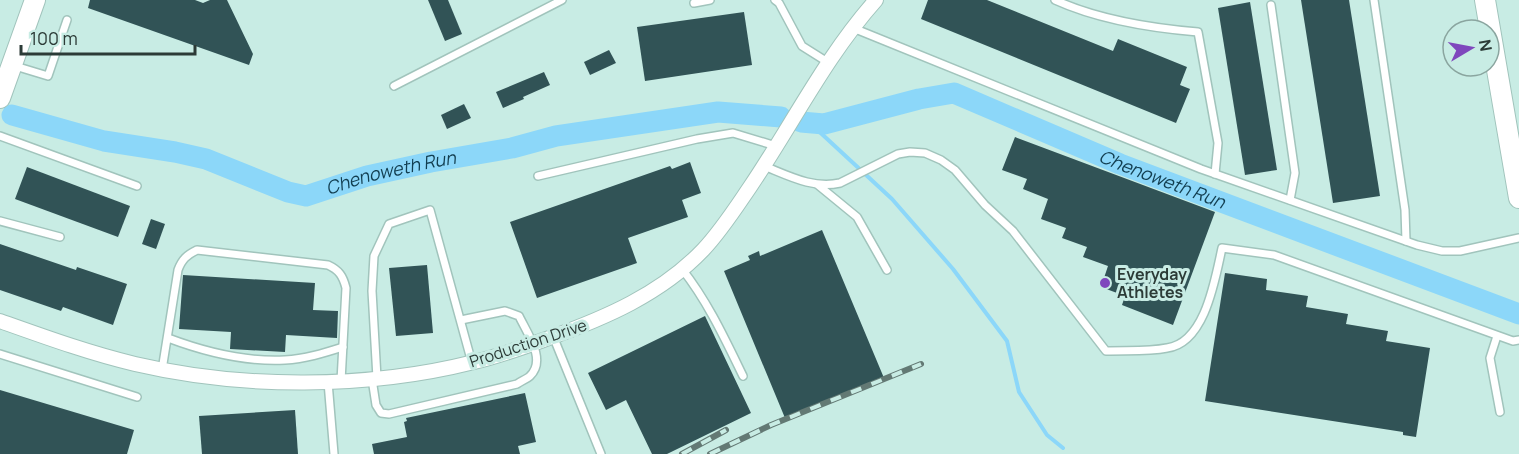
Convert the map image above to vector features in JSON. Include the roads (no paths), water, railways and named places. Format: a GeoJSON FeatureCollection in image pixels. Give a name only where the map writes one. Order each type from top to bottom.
{"type":"FeatureCollection","features":[{"type":"Feature","properties":{"kind":"street"},"geometry":{"type":"LineString","coordinates":[[1,91],[35,0]]}},
{"type":"Feature","properties":{"kind":"street","name":"Production Drive"},"geometry":{"type":"LineString","coordinates":[[0,321],[101,356],[162,370],[229,379],[334,381],[374,379],[472,363],[533,344],[625,307],[657,288],[682,269],[717,234],[829,63],[876,0]]}},
{"type":"Feature","properties":{"kind":"street"},"geometry":{"type":"LineString","coordinates":[[1485,0],[1519,198]]}},
{"type":"Feature","properties":{"kind":"lane"},"geometry":{"type":"LineString","coordinates":[[394,86],[562,0]]}},
{"type":"Feature","properties":{"kind":"lane"},"geometry":{"type":"LineString","coordinates":[[694,3],[710,0]]}},
{"type":"Feature","properties":{"kind":"lane"},"geometry":{"type":"LineString","coordinates":[[775,0],[779,3],[802,46],[829,63]]}},
{"type":"Feature","properties":{"kind":"lane"},"geometry":{"type":"LineString","coordinates":[[1055,0],[1082,12],[1166,29],[1198,32],[1218,143],[1215,174]]}},
{"type":"Feature","properties":{"kind":"lane"},"geometry":{"type":"LineString","coordinates":[[1374,0],[1405,210],[1406,241]]}},
{"type":"Feature","properties":{"kind":"lane"},"geometry":{"type":"LineString","coordinates":[[1271,5],[1295,173],[1290,200]]}},
{"type":"Feature","properties":{"kind":"lane"},"geometry":{"type":"LineString","coordinates":[[12,65],[48,76],[67,20]]}},
{"type":"Feature","properties":{"kind":"lane"},"geometry":{"type":"LineString","coordinates":[[853,28],[1215,174],[1406,241],[1442,251],[1460,251],[1519,238]]}},
{"type":"Feature","properties":{"kind":"lane"},"geometry":{"type":"LineString","coordinates":[[538,176],[697,139],[733,133],[776,146]]}},
{"type":"Feature","properties":{"kind":"lane"},"geometry":{"type":"LineString","coordinates":[[0,136],[137,186]]}},
{"type":"Feature","properties":{"kind":"lane"},"geometry":{"type":"LineString","coordinates":[[764,165],[802,181],[818,185],[840,183],[898,154],[925,153],[941,160],[955,170],[985,205],[1013,231],[1106,351],[1169,348],[1190,337],[1203,315],[1222,249],[1274,255],[1497,336],[1513,341],[1519,340]]}},
{"type":"Feature","properties":{"kind":"lane"},"geometry":{"type":"LineString","coordinates":[[818,185],[857,217],[887,270]]}},
{"type":"Feature","properties":{"kind":"lane"},"geometry":{"type":"LineString","coordinates":[[461,320],[505,311],[519,316],[533,344],[537,359],[537,366],[530,376],[517,384],[471,396],[388,414],[381,413],[376,405],[374,379],[372,291],[374,256],[389,224],[430,210],[472,363]]}},
{"type":"Feature","properties":{"kind":"lane"},"geometry":{"type":"LineString","coordinates":[[0,221],[60,237]]}},
{"type":"Feature","properties":{"kind":"lane"},"geometry":{"type":"LineString","coordinates":[[162,370],[178,270],[188,254],[198,250],[328,265],[337,269],[343,277],[346,288],[344,347],[334,381],[334,454]]}},
{"type":"Feature","properties":{"kind":"lane"},"geometry":{"type":"LineString","coordinates":[[682,269],[697,287],[714,316],[743,376]]}},
{"type":"Feature","properties":{"kind":"lane"},"geometry":{"type":"LineString","coordinates":[[553,336],[601,454]]}},
{"type":"Feature","properties":{"kind":"lane"},"geometry":{"type":"LineString","coordinates":[[1497,336],[1490,358],[1500,412]]}},
{"type":"Feature","properties":{"kind":"lane"},"geometry":{"type":"LineString","coordinates":[[168,338],[197,349],[223,355],[284,360],[303,358],[344,347]]}},
{"type":"Feature","properties":{"kind":"lane"},"geometry":{"type":"LineString","coordinates":[[0,354],[137,397]]}},
{"type":"Feature","properties":{"kind":"waterway","name":"Chenoweth Run"},"geometry":{"type":"LineString","coordinates":[[801,122],[824,124],[919,99],[954,93],[1120,164],[1519,314]]}},
{"type":"Feature","properties":{"kind":"waterway","name":"Chenoweth Run"},"geometry":{"type":"LineString","coordinates":[[12,115],[104,141],[206,159],[288,192],[306,196],[367,176],[512,148],[556,136],[718,112],[781,117]]}},
{"type":"Feature","properties":{"kind":"waterway"},"geometry":{"type":"LineString","coordinates":[[811,124],[892,199],[953,269],[1007,341],[1019,392],[1047,435],[1063,448]]}},
{"type":"Feature","properties":{"kind":"railway"},"geometry":{"type":"LineString","coordinates":[[710,454],[771,425],[921,364]]}},
{"type":"Feature","properties":{"kind":"railway"},"geometry":{"type":"LineString","coordinates":[[682,454],[726,430]]}},
{"type":"Feature","properties":{"kind":"place","name":"Everyday Athletes"},"geometry":{"type":"Point","coordinates":[1105,283]}}]}
